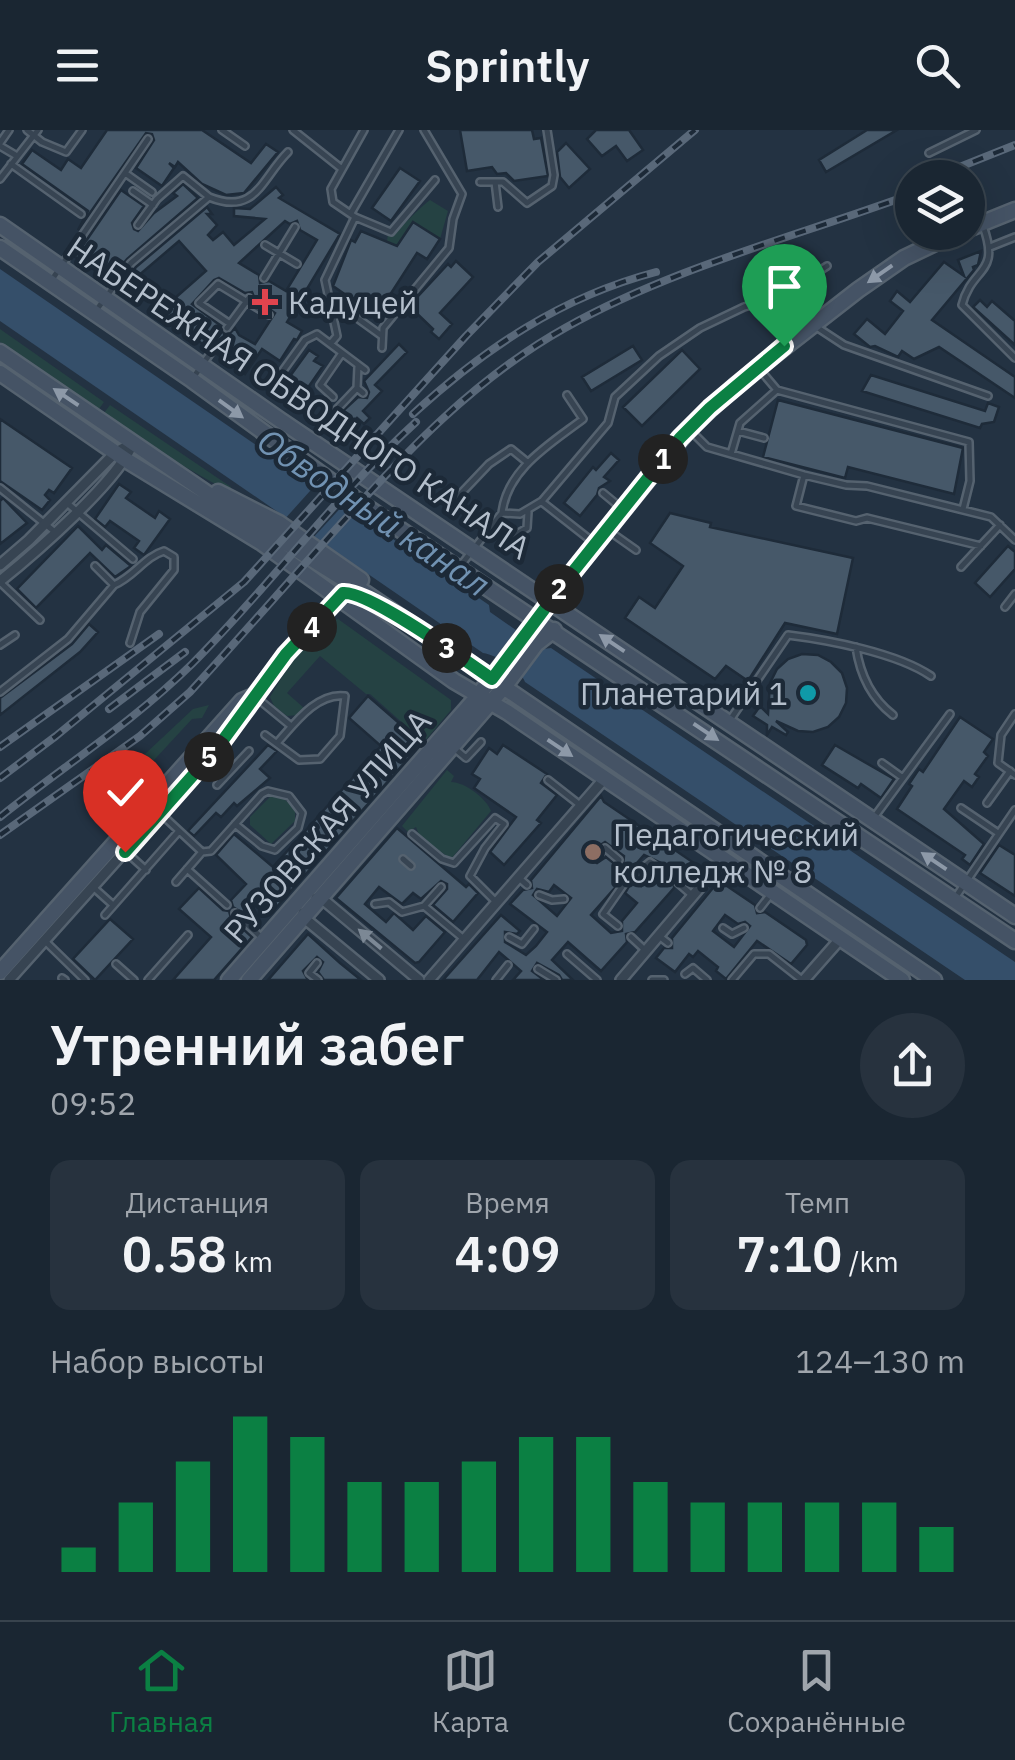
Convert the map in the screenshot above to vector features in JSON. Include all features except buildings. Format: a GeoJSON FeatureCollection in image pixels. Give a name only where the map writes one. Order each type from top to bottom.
{"type":"FeatureCollection","features":[{"type":"Feature","properties":{"kind":"main road"},"geometry":{"type":"LineString","coordinates":[[985,222],[1015,210]]}},
{"type":"Feature","properties":{"kind":"main road","name":"НАБЕРЕЖНАЯ ОБВОДНОГО КАНАЛА"},"geometry":{"type":"LineString","coordinates":[[0,225],[472,550],[1014,913]]}},
{"type":"Feature","properties":{"kind":"main road","name":"НАБЕРЕЖНАЯ ОБВОДНОГО КАНАЛА"},"geometry":{"type":"LineString","coordinates":[[0,248],[192,380],[352,498],[1015,941]]}},
{"type":"Feature","properties":{"kind":"main road"},"geometry":{"type":"LineString","coordinates":[[531,640],[538,619],[550,602],[689,429],[813,324],[921,250]]}},
{"type":"Feature","properties":{"kind":"main road"},"geometry":{"type":"LineString","coordinates":[[0,352],[302,556],[402,618],[934,980]]}},
{"type":"Feature","properties":{"kind":"main road"},"geometry":{"type":"LineString","coordinates":[[0,373],[121,456],[262,542],[484,699],[898,979]]}},
{"type":"Feature","properties":{"kind":"main road"},"geometry":{"type":"LineString","coordinates":[[0,972],[40,936],[155,809],[242,701],[254,696],[338,598],[348,591],[402,618]]}},
{"type":"Feature","properties":{"kind":"main road"},"geometry":{"type":"LineString","coordinates":[[531,640],[554,630]]}},
{"type":"Feature","properties":{"kind":"main road","name":"РУЗОВСКАЯ УЛИЦА"},"geometry":{"type":"LineString","coordinates":[[229,980],[484,699],[531,640]]}},
{"type":"Feature","properties":{"kind":"main road","name":"РУЗОВСКАЯ УЛИЦА"},"geometry":{"type":"LineString","coordinates":[[249,980],[379,837],[484,699]]}},
{"type":"Feature","properties":{"kind":"street"},"geometry":{"type":"LineString","coordinates":[[0,581],[76,511],[132,443]]}},
{"type":"Feature","properties":{"kind":"street"},"geometry":{"type":"LineString","coordinates":[[0,565],[121,456]]}},
{"type":"Feature","properties":{"kind":"street"},"geometry":{"type":"LineString","coordinates":[[88,883],[125,852],[155,809],[210,756],[250,708],[254,696]]}},
{"type":"Feature","properties":{"kind":"street"},"geometry":{"type":"LineString","coordinates":[[429,980],[488,919],[497,903],[523,882],[604,778]]}},
{"type":"Feature","properties":{"kind":"street"},"geometry":{"type":"LineString","coordinates":[[621,980],[724,859]]}},
{"type":"Feature","properties":{"kind":"street"},"geometry":{"type":"LineString","coordinates":[[379,980],[331,946],[303,917],[301,898],[320,898],[419,980]]}},
{"type":"Feature","properties":{"kind":"street"},"geometry":{"type":"LineString","coordinates":[[9,980],[40,936]]}},
{"type":"Feature","properties":{"kind":"street"},"geometry":{"type":"LineString","coordinates":[[803,980],[841,938]]}},
{"type":"Feature","properties":{"kind":"lane"},"geometry":{"type":"LineString","coordinates":[[9,130],[0,145],[17,156]]}},
{"type":"Feature","properties":{"kind":"lane"},"geometry":{"type":"LineString","coordinates":[[27,130],[66,152],[82,130]]}},
{"type":"Feature","properties":{"kind":"lane"},"geometry":{"type":"LineString","coordinates":[[222,130],[245,146]]}},
{"type":"Feature","properties":{"kind":"lane"},"geometry":{"type":"LineString","coordinates":[[232,137],[236,130]]}},
{"type":"Feature","properties":{"kind":"lane"},"geometry":{"type":"LineString","coordinates":[[293,130],[342,170]]}},
{"type":"Feature","properties":{"kind":"lane"},"geometry":{"type":"LineString","coordinates":[[364,130],[331,189],[331,198],[353,215],[392,232],[435,180]]}},
{"type":"Feature","properties":{"kind":"lane"},"geometry":{"type":"LineString","coordinates":[[330,344],[337,336],[326,280],[353,215],[400,130]]}},
{"type":"Feature","properties":{"kind":"lane"},"geometry":{"type":"LineString","coordinates":[[382,348],[383,328],[449,248],[462,194],[424,130]]}},
{"type":"Feature","properties":{"kind":"lane"},"geometry":{"type":"LineString","coordinates":[[480,182],[503,182],[526,203],[552,186],[548,130]]}},
{"type":"Feature","properties":{"kind":"lane"},"geometry":{"type":"LineString","coordinates":[[929,153],[976,130]]}},
{"type":"Feature","properties":{"kind":"lane"},"geometry":{"type":"LineString","coordinates":[[0,179],[36,133]]}},
{"type":"Feature","properties":{"kind":"lane"},"geometry":{"type":"LineString","coordinates":[[50,282],[148,139]]}},
{"type":"Feature","properties":{"kind":"lane"},"geometry":{"type":"LineString","coordinates":[[138,225],[182,176],[225,203],[244,202],[269,180],[288,152]]}},
{"type":"Feature","properties":{"kind":"lane"},"geometry":{"type":"LineString","coordinates":[[11,164],[81,214]]}},
{"type":"Feature","properties":{"kind":"lane"},"geometry":{"type":"LineString","coordinates":[[125,173],[152,192]]}},
{"type":"Feature","properties":{"kind":"lane"},"geometry":{"type":"LineString","coordinates":[[495,182],[498,207]]}},
{"type":"Feature","properties":{"kind":"lane"},"geometry":{"type":"LineString","coordinates":[[133,191],[153,205]]}},
{"type":"Feature","properties":{"kind":"lane"},"geometry":{"type":"LineString","coordinates":[[94,313],[131,263],[209,196]]}},
{"type":"Feature","properties":{"kind":"lane"},"geometry":{"type":"LineString","coordinates":[[264,278],[295,227]]}},
{"type":"Feature","properties":{"kind":"lane"},"geometry":{"type":"LineString","coordinates":[[990,247],[1015,237]]}},
{"type":"Feature","properties":{"kind":"lane"},"geometry":{"type":"LineString","coordinates":[[985,240],[990,247],[990,259],[962,305],[1015,358]]}},
{"type":"Feature","properties":{"kind":"lane"},"geometry":{"type":"LineString","coordinates":[[265,244],[297,264]]}},
{"type":"Feature","properties":{"kind":"lane"},"geometry":{"type":"LineString","coordinates":[[502,513],[528,512],[542,501],[608,423],[621,390],[659,356],[709,323],[779,297],[827,266]]}},
{"type":"Feature","properties":{"kind":"lane"},"geometry":{"type":"LineString","coordinates":[[248,300],[229,326],[199,303],[218,284],[248,300],[269,315]]}},
{"type":"Feature","properties":{"kind":"lane"},"geometry":{"type":"LineString","coordinates":[[339,305],[382,336]]}},
{"type":"Feature","properties":{"kind":"lane"},"geometry":{"type":"LineString","coordinates":[[813,324],[844,345],[988,396]]}},
{"type":"Feature","properties":{"kind":"lane"},"geometry":{"type":"LineString","coordinates":[[282,372],[305,340],[317,334],[365,370]]}},
{"type":"Feature","properties":{"kind":"lane"},"geometry":{"type":"LineString","coordinates":[[192,380],[212,351]]}},
{"type":"Feature","properties":{"kind":"lane"},"geometry":{"type":"LineString","coordinates":[[334,397],[320,385],[343,352]]}},
{"type":"Feature","properties":{"kind":"lane"},"geometry":{"type":"LineString","coordinates":[[337,408],[360,390],[358,364]]}},
{"type":"Feature","properties":{"kind":"lane"},"geometry":{"type":"LineString","coordinates":[[758,367],[778,390],[968,442],[970,482],[963,510]]}},
{"type":"Feature","properties":{"kind":"lane"},"geometry":{"type":"LineString","coordinates":[[731,454],[740,423],[778,390]]}},
{"type":"Feature","properties":{"kind":"lane"},"geometry":{"type":"LineString","coordinates":[[459,569],[502,513],[504,496],[527,462],[582,418],[566,395]]}},
{"type":"Feature","properties":{"kind":"lane"},"geometry":{"type":"LineString","coordinates":[[689,429],[706,446],[731,454],[804,475],[991,517],[1015,540]]}},
{"type":"Feature","properties":{"kind":"lane"},"geometry":{"type":"LineString","coordinates":[[738,431],[764,438]]}},
{"type":"Feature","properties":{"kind":"lane"},"geometry":{"type":"LineString","coordinates":[[450,504],[489,464],[511,449],[527,462]]}},
{"type":"Feature","properties":{"kind":"lane"},"geometry":{"type":"LineString","coordinates":[[804,475],[796,506],[856,520],[868,518],[981,546]]}},
{"type":"Feature","properties":{"kind":"lane"},"geometry":{"type":"LineString","coordinates":[[1,489],[55,532]]}},
{"type":"Feature","properties":{"kind":"lane"},"geometry":{"type":"LineString","coordinates":[[603,493],[622,509]]}},
{"type":"Feature","properties":{"kind":"lane"},"geometry":{"type":"LineString","coordinates":[[542,501],[595,544]]}},
{"type":"Feature","properties":{"kind":"lane"},"geometry":{"type":"LineString","coordinates":[[67,503],[134,559]]}},
{"type":"Feature","properties":{"kind":"lane"},"geometry":{"type":"LineString","coordinates":[[510,538],[526,528],[528,512]]}},
{"type":"Feature","properties":{"kind":"lane"},"geometry":{"type":"LineString","coordinates":[[960,568],[1000,525]]}},
{"type":"Feature","properties":{"kind":"lane"},"geometry":{"type":"LineString","coordinates":[[606,530],[636,550]]}},
{"type":"Feature","properties":{"kind":"lane"},"geometry":{"type":"LineString","coordinates":[[0,692],[68,638],[114,585],[132,577],[164,550],[174,557],[174,570],[140,612],[130,643]]}},
{"type":"Feature","properties":{"kind":"lane"},"geometry":{"type":"LineString","coordinates":[[94,566],[114,585]]}},
{"type":"Feature","properties":{"kind":"lane"},"geometry":{"type":"LineString","coordinates":[[0,581],[40,620]]}},
{"type":"Feature","properties":{"kind":"lane"},"geometry":{"type":"LineString","coordinates":[[1005,607],[1015,594]]}},
{"type":"Feature","properties":{"kind":"lane"},"geometry":{"type":"LineString","coordinates":[[0,646],[15,634]]}},
{"type":"Feature","properties":{"kind":"lane"},"geometry":{"type":"LineString","coordinates":[[728,723],[788,635],[856,647],[914,664],[930,676]]}},
{"type":"Feature","properties":{"kind":"lane"},"geometry":{"type":"LineString","coordinates":[[856,647],[867,686],[893,715]]}},
{"type":"Feature","properties":{"kind":"lane"},"geometry":{"type":"LineString","coordinates":[[266,735],[299,760],[320,759],[340,736],[345,696],[334,694],[314,706],[277,743]]}},
{"type":"Feature","properties":{"kind":"lane"},"geometry":{"type":"LineString","coordinates":[[254,696],[292,726]]}},
{"type":"Feature","properties":{"kind":"lane"},"geometry":{"type":"LineString","coordinates":[[873,820],[950,714]]}},
{"type":"Feature","properties":{"kind":"lane"},"geometry":{"type":"LineString","coordinates":[[987,803],[1012,773],[998,763],[1001,735],[1015,714]]}},
{"type":"Feature","properties":{"kind":"lane"},"geometry":{"type":"LineString","coordinates":[[452,746],[466,758],[481,742]]}},
{"type":"Feature","properties":{"kind":"lane"},"geometry":{"type":"LineString","coordinates":[[217,784],[249,751]]}},
{"type":"Feature","properties":{"kind":"lane"},"geometry":{"type":"LineString","coordinates":[[210,756],[228,772]]}},
{"type":"Feature","properties":{"kind":"lane"},"geometry":{"type":"LineString","coordinates":[[882,763],[902,778]]}},
{"type":"Feature","properties":{"kind":"lane"},"geometry":{"type":"LineString","coordinates":[[548,780],[582,807]]}},
{"type":"Feature","properties":{"kind":"lane"},"geometry":{"type":"LineString","coordinates":[[176,882],[202,852],[212,851],[235,824],[268,790],[289,796],[302,813],[298,828],[274,850],[262,846],[235,824]]}},
{"type":"Feature","properties":{"kind":"lane"},"geometry":{"type":"LineString","coordinates":[[961,808],[998,834]]}},
{"type":"Feature","properties":{"kind":"lane"},"geometry":{"type":"LineString","coordinates":[[155,809],[202,852]]}},
{"type":"Feature","properties":{"kind":"lane"},"geometry":{"type":"LineString","coordinates":[[954,899],[1015,810]]}},
{"type":"Feature","properties":{"kind":"lane"},"geometry":{"type":"LineString","coordinates":[[412,834],[442,860],[454,863],[495,818],[504,824],[470,876],[497,903]]}},
{"type":"Feature","properties":{"kind":"lane"},"geometry":{"type":"LineString","coordinates":[[105,914],[179,831]]}},
{"type":"Feature","properties":{"kind":"lane"},"geometry":{"type":"LineString","coordinates":[[592,854],[597,858],[605,848],[618,860]]}},
{"type":"Feature","properties":{"kind":"lane"},"geometry":{"type":"LineString","coordinates":[[125,852],[146,870]]}},
{"type":"Feature","properties":{"kind":"lane"},"geometry":{"type":"LineString","coordinates":[[403,859],[411,866]]}},
{"type":"Feature","properties":{"kind":"lane"},"geometry":{"type":"LineString","coordinates":[[634,876],[650,862],[661,870]]}},
{"type":"Feature","properties":{"kind":"lane"},"geometry":{"type":"LineString","coordinates":[[187,870],[226,905]]}},
{"type":"Feature","properties":{"kind":"lane"},"geometry":{"type":"LineString","coordinates":[[618,926],[602,914],[626,881]]}},
{"type":"Feature","properties":{"kind":"lane"},"geometry":{"type":"LineString","coordinates":[[88,883],[113,905]]}},
{"type":"Feature","properties":{"kind":"lane"},"geometry":{"type":"LineString","coordinates":[[678,883],[693,896]]}},
{"type":"Feature","properties":{"kind":"lane"},"geometry":{"type":"LineString","coordinates":[[376,904],[389,902],[402,912],[424,906],[440,887]]}},
{"type":"Feature","properties":{"kind":"lane"},"geometry":{"type":"LineString","coordinates":[[760,908],[773,892]]}},
{"type":"Feature","properties":{"kind":"lane"},"geometry":{"type":"LineString","coordinates":[[539,894],[552,900],[564,899]]}},
{"type":"Feature","properties":{"kind":"lane"},"geometry":{"type":"LineString","coordinates":[[424,906],[465,940]]}},
{"type":"Feature","properties":{"kind":"lane"},"geometry":{"type":"LineString","coordinates":[[236,914],[264,940]]}},
{"type":"Feature","properties":{"kind":"lane"},"geometry":{"type":"LineString","coordinates":[[723,928],[732,934],[744,928]]}},
{"type":"Feature","properties":{"kind":"lane"},"geometry":{"type":"LineString","coordinates":[[508,937],[522,944],[534,929]]}},
{"type":"Feature","properties":{"kind":"lane"},"geometry":{"type":"LineString","coordinates":[[40,936],[84,980]]}},
{"type":"Feature","properties":{"kind":"lane"},"geometry":{"type":"LineString","coordinates":[[148,980],[188,936]]}},
{"type":"Feature","properties":{"kind":"lane"},"geometry":{"type":"LineString","coordinates":[[659,936],[668,943]]}},
{"type":"Feature","properties":{"kind":"lane"},"geometry":{"type":"LineString","coordinates":[[631,937],[646,951]]}},
{"type":"Feature","properties":{"kind":"lane"},"geometry":{"type":"LineString","coordinates":[[568,954],[597,980]]}},
{"type":"Feature","properties":{"kind":"lane"},"geometry":{"type":"LineString","coordinates":[[732,980],[754,954],[769,954],[803,980]]}},
{"type":"Feature","properties":{"kind":"lane"},"geometry":{"type":"LineString","coordinates":[[686,957],[707,980]]}},
{"type":"Feature","properties":{"kind":"lane"},"geometry":{"type":"LineString","coordinates":[[317,963],[309,973],[318,980]]}},
{"type":"Feature","properties":{"kind":"lane"},"geometry":{"type":"LineString","coordinates":[[116,964],[134,980]]}},
{"type":"Feature","properties":{"kind":"lane"},"geometry":{"type":"LineString","coordinates":[[496,980],[508,965]]}},
{"type":"Feature","properties":{"kind":"lane"},"geometry":{"type":"LineString","coordinates":[[684,974],[692,968]]}},
{"type":"Feature","properties":{"kind":"lane"},"geometry":{"type":"LineString","coordinates":[[538,969],[556,980]]}},
{"type":"Feature","properties":{"kind":"lane"},"geometry":{"type":"LineString","coordinates":[[652,980],[664,980]]}},
{"type":"Feature","properties":{"kind":"green space"},"geometry":{"type":"Polygon","coordinates":[[[430,200],[448,211],[440,239],[413,222],[397,246],[387,241],[388,234],[430,200]]]}},
{"type":"Feature","properties":{"kind":"green space"},"geometry":{"type":"Polygon","coordinates":[[[0,329],[104,402],[99,409],[0,342],[0,329]]]}},
{"type":"Feature","properties":{"kind":"green space"},"geometry":{"type":"Polygon","coordinates":[[[110,405],[231,487],[231,493],[104,413],[110,405]]]}},
{"type":"Feature","properties":{"kind":"green space"},"geometry":{"type":"Polygon","coordinates":[[[338,619],[451,700],[451,710],[424,742],[320,656],[287,693],[304,708],[298,715],[287,716],[274,706],[270,697],[299,652],[338,619]]]}},
{"type":"Feature","properties":{"kind":"green space"},"geometry":{"type":"Polygon","coordinates":[[[209,705],[202,718],[192,719],[106,808],[113,784],[193,709],[209,705]]]}},
{"type":"Feature","properties":{"kind":"green space"},"geometry":{"type":"Polygon","coordinates":[[[447,770],[454,776],[451,782],[475,792],[491,811],[451,859],[420,837],[416,827],[408,832],[402,826],[447,770]]]}},
{"type":"Feature","properties":{"kind":"green space"},"geometry":{"type":"Polygon","coordinates":[[[273,794],[295,809],[295,821],[271,844],[250,825],[250,817],[273,794]]]}},
{"type":"Feature","properties":{"kind":"water","name":"Обводный канал"},"geometry":{"type":"Polygon","coordinates":[[[0,269],[489,605],[490,612],[543,649],[551,648],[1015,962],[1015,980],[965,980],[525,682],[507,663],[483,653],[0,321],[0,269]]]}},
{"type":"Feature","properties":{"kind":"pier"},"geometry":{"type":"Polygon","coordinates":[[[319,481],[347,501],[311,540],[283,521],[319,481]]]}},
{"type":"Feature","properties":{"kind":"railway"},"geometry":{"type":"LineString","coordinates":[[0,778],[244,582],[538,262],[695,130]]}},
{"type":"Feature","properties":{"kind":"railway"},"geometry":{"type":"LineString","coordinates":[[977,160],[1015,145]]}},
{"type":"Feature","properties":{"kind":"railway"},"geometry":{"type":"LineString","coordinates":[[0,835],[140,736],[190,692],[415,445],[501,370],[565,328],[648,288],[895,200]]}},
{"type":"Feature","properties":{"kind":"railway"},"geometry":{"type":"LineString","coordinates":[[413,414],[468,367],[526,328],[588,295],[656,272]]}},
{"type":"Feature","properties":{"kind":"railway"},"geometry":{"type":"LineString","coordinates":[[0,817],[122,724],[192,664],[358,480],[416,422]]}},
{"type":"Feature","properties":{"kind":"railway"},"geometry":{"type":"LineString","coordinates":[[0,747],[159,634]]}},
{"type":"Feature","properties":{"kind":"railway"},"geometry":{"type":"LineString","coordinates":[[109,709],[185,652]]}},
{"type":"Feature","properties":{"kind":"place","name":"Кадуцей"},"geometry":{"type":"Point","coordinates":[265,302]}},
{"type":"Feature","properties":{"kind":"place","name":"Планетарий 1"},"geometry":{"type":"Point","coordinates":[808,693]}},
{"type":"Feature","properties":{"kind":"place","name":"Педагогический колледж № 8"},"geometry":{"type":"Point","coordinates":[593,852]}},
{"type":"Feature","properties":{"kind":"route"},"geometry":{"type":"LineString","coordinates":[[125,852],[250,708],[254,696],[286,654],[343,593],[348,591],[402,618],[492,679],[680,438],[784,346]]}}]}
